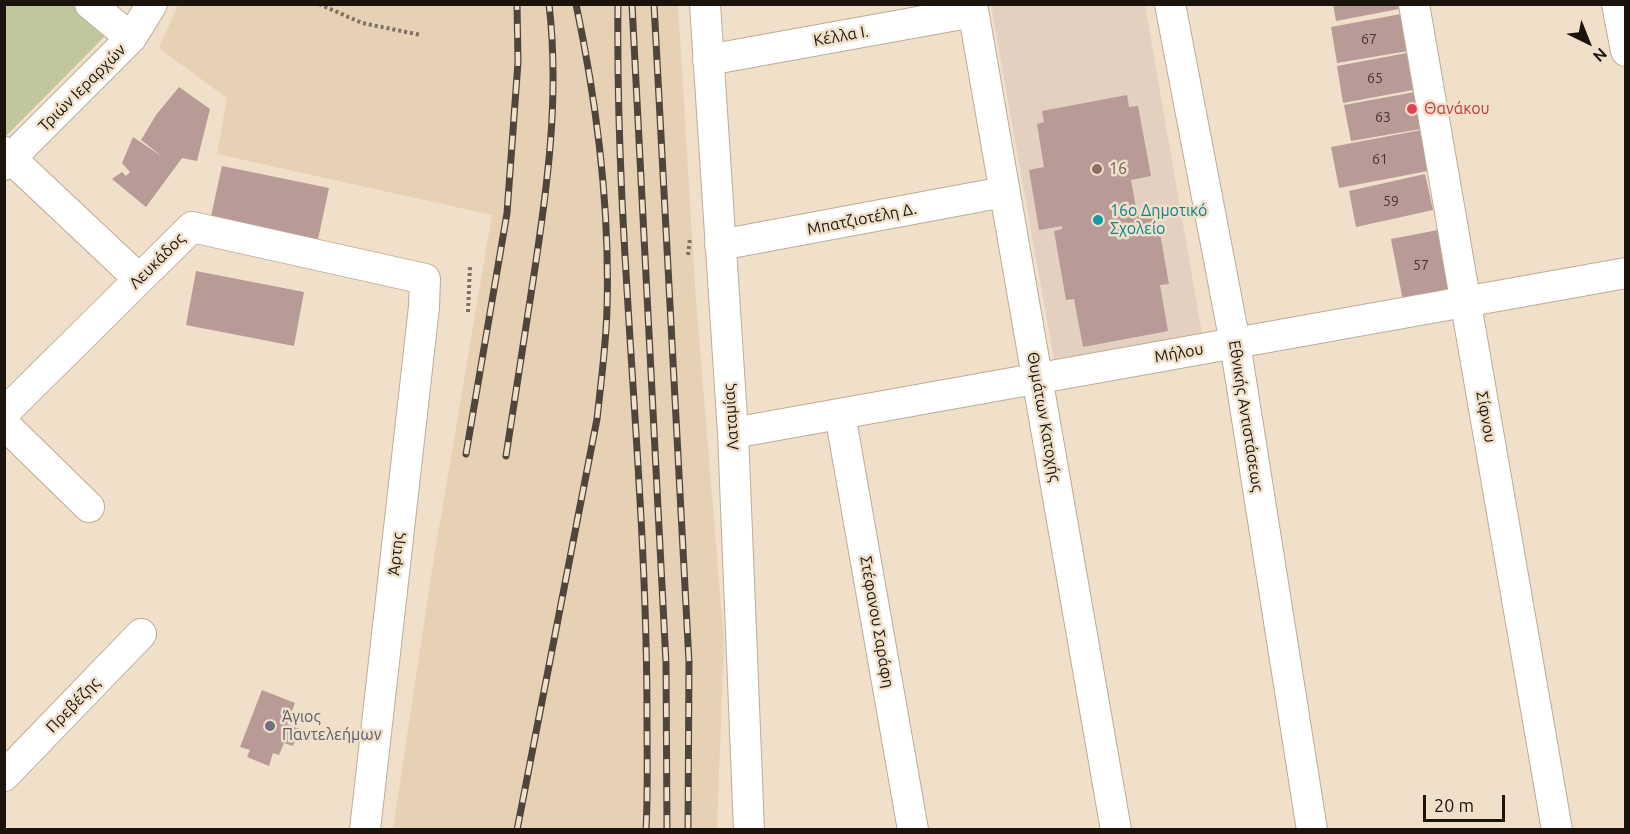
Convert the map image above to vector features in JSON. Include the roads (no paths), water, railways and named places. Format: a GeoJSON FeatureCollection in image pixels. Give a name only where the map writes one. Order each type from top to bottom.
{"type":"FeatureCollection","features":[{"type":"Feature","properties":{"kind":"street"},"geometry":{"type":"LineString","coordinates":[[90,4],[131,38]]}},
{"type":"Feature","properties":{"kind":"street","name":"Τριών Ιεραρχών"},"geometry":{"type":"LineString","coordinates":[[7,159],[131,38],[152,4]]}},
{"type":"Feature","properties":{"kind":"street","name":"Λαταμίας"},"geometry":{"type":"LineString","coordinates":[[705,4],[733,433],[749,830]]}},
{"type":"Feature","properties":{"kind":"street","name":"Εθνικής Αντιστάσεως"},"geometry":{"type":"LineString","coordinates":[[1170,4],[1235,343],[1311,830]]}},
{"type":"Feature","properties":{"kind":"street","name":"Σίφνου"},"geometry":{"type":"LineString","coordinates":[[1414,4],[1557,830]]}},
{"type":"Feature","properties":{"kind":"street"},"geometry":{"type":"LineString","coordinates":[[1617,4],[1626,51]]}},
{"type":"Feature","properties":{"kind":"street","name":"Κέλλα Ι."},"geometry":{"type":"LineString","coordinates":[[708,60],[972,8]]}},
{"type":"Feature","properties":{"kind":"street","name":"Θυμάτων Κατοχής"},"geometry":{"type":"LineString","coordinates":[[972,8],[1116,830]]}},
{"type":"Feature","properties":{"kind":"street"},"geometry":{"type":"LineString","coordinates":[[7,159],[139,279]]}},
{"type":"Feature","properties":{"kind":"street","name":"Μπατζιοτέλη Δ."},"geometry":{"type":"LineString","coordinates":[[720,245],[1004,192]]}},
{"type":"Feature","properties":{"kind":"street","name":"Λευκάδος"},"geometry":{"type":"LineString","coordinates":[[4,413],[192,227],[425,279]]}},
{"type":"Feature","properties":{"kind":"street","name":"Μήλου"},"geometry":{"type":"LineString","coordinates":[[733,433],[1626,273]]}},
{"type":"Feature","properties":{"kind":"street","name":"Άρτης"},"geometry":{"type":"LineString","coordinates":[[365,830],[424,307],[425,279]]}},
{"type":"Feature","properties":{"kind":"street","name":"Στέφανου Σαράφη"},"geometry":{"type":"LineString","coordinates":[[840,414],[914,830]]}},
{"type":"Feature","properties":{"kind":"street"},"geometry":{"type":"LineString","coordinates":[[4,424],[89,507]]}},
{"type":"Feature","properties":{"kind":"street","name":"Πρεβέζης"},"geometry":{"type":"LineString","coordinates":[[4,776],[141,634]]}},
{"type":"Feature","properties":{"kind":"railway"},"geometry":{"type":"LineString","coordinates":[[466,454],[507,213],[518,62],[517,4]]}},
{"type":"Feature","properties":{"kind":"railway"},"geometry":{"type":"LineString","coordinates":[[506,456],[547,178],[553,74],[549,4]]}},
{"type":"Feature","properties":{"kind":"railway"},"geometry":{"type":"LineString","coordinates":[[517,830],[597,419],[606,337],[607,271],[604,194],[596,118],[576,4]]}},
{"type":"Feature","properties":{"kind":"railway"},"geometry":{"type":"LineString","coordinates":[[618,4],[621,182],[646,627],[646,830]]}},
{"type":"Feature","properties":{"kind":"railway"},"geometry":{"type":"LineString","coordinates":[[632,4],[666,663],[667,830]]}},
{"type":"Feature","properties":{"kind":"railway"},"geometry":{"type":"LineString","coordinates":[[654,4],[689,662],[688,830]]}},
{"type":"Feature","properties":{"kind":"place","name":"Θανάκου"},"geometry":{"type":"Point","coordinates":[1412,109]}},
{"type":"Feature","properties":{"kind":"place","name":"16"},"geometry":{"type":"Point","coordinates":[1097,169]}},
{"type":"Feature","properties":{"kind":"place","name":"16o Δημοτικό Σχολείο"},"geometry":{"type":"Point","coordinates":[1098,220]}},
{"type":"Feature","properties":{"kind":"place","name":"Άγιος Παντελεήμων"},"geometry":{"type":"Point","coordinates":[270,726]}}]}
